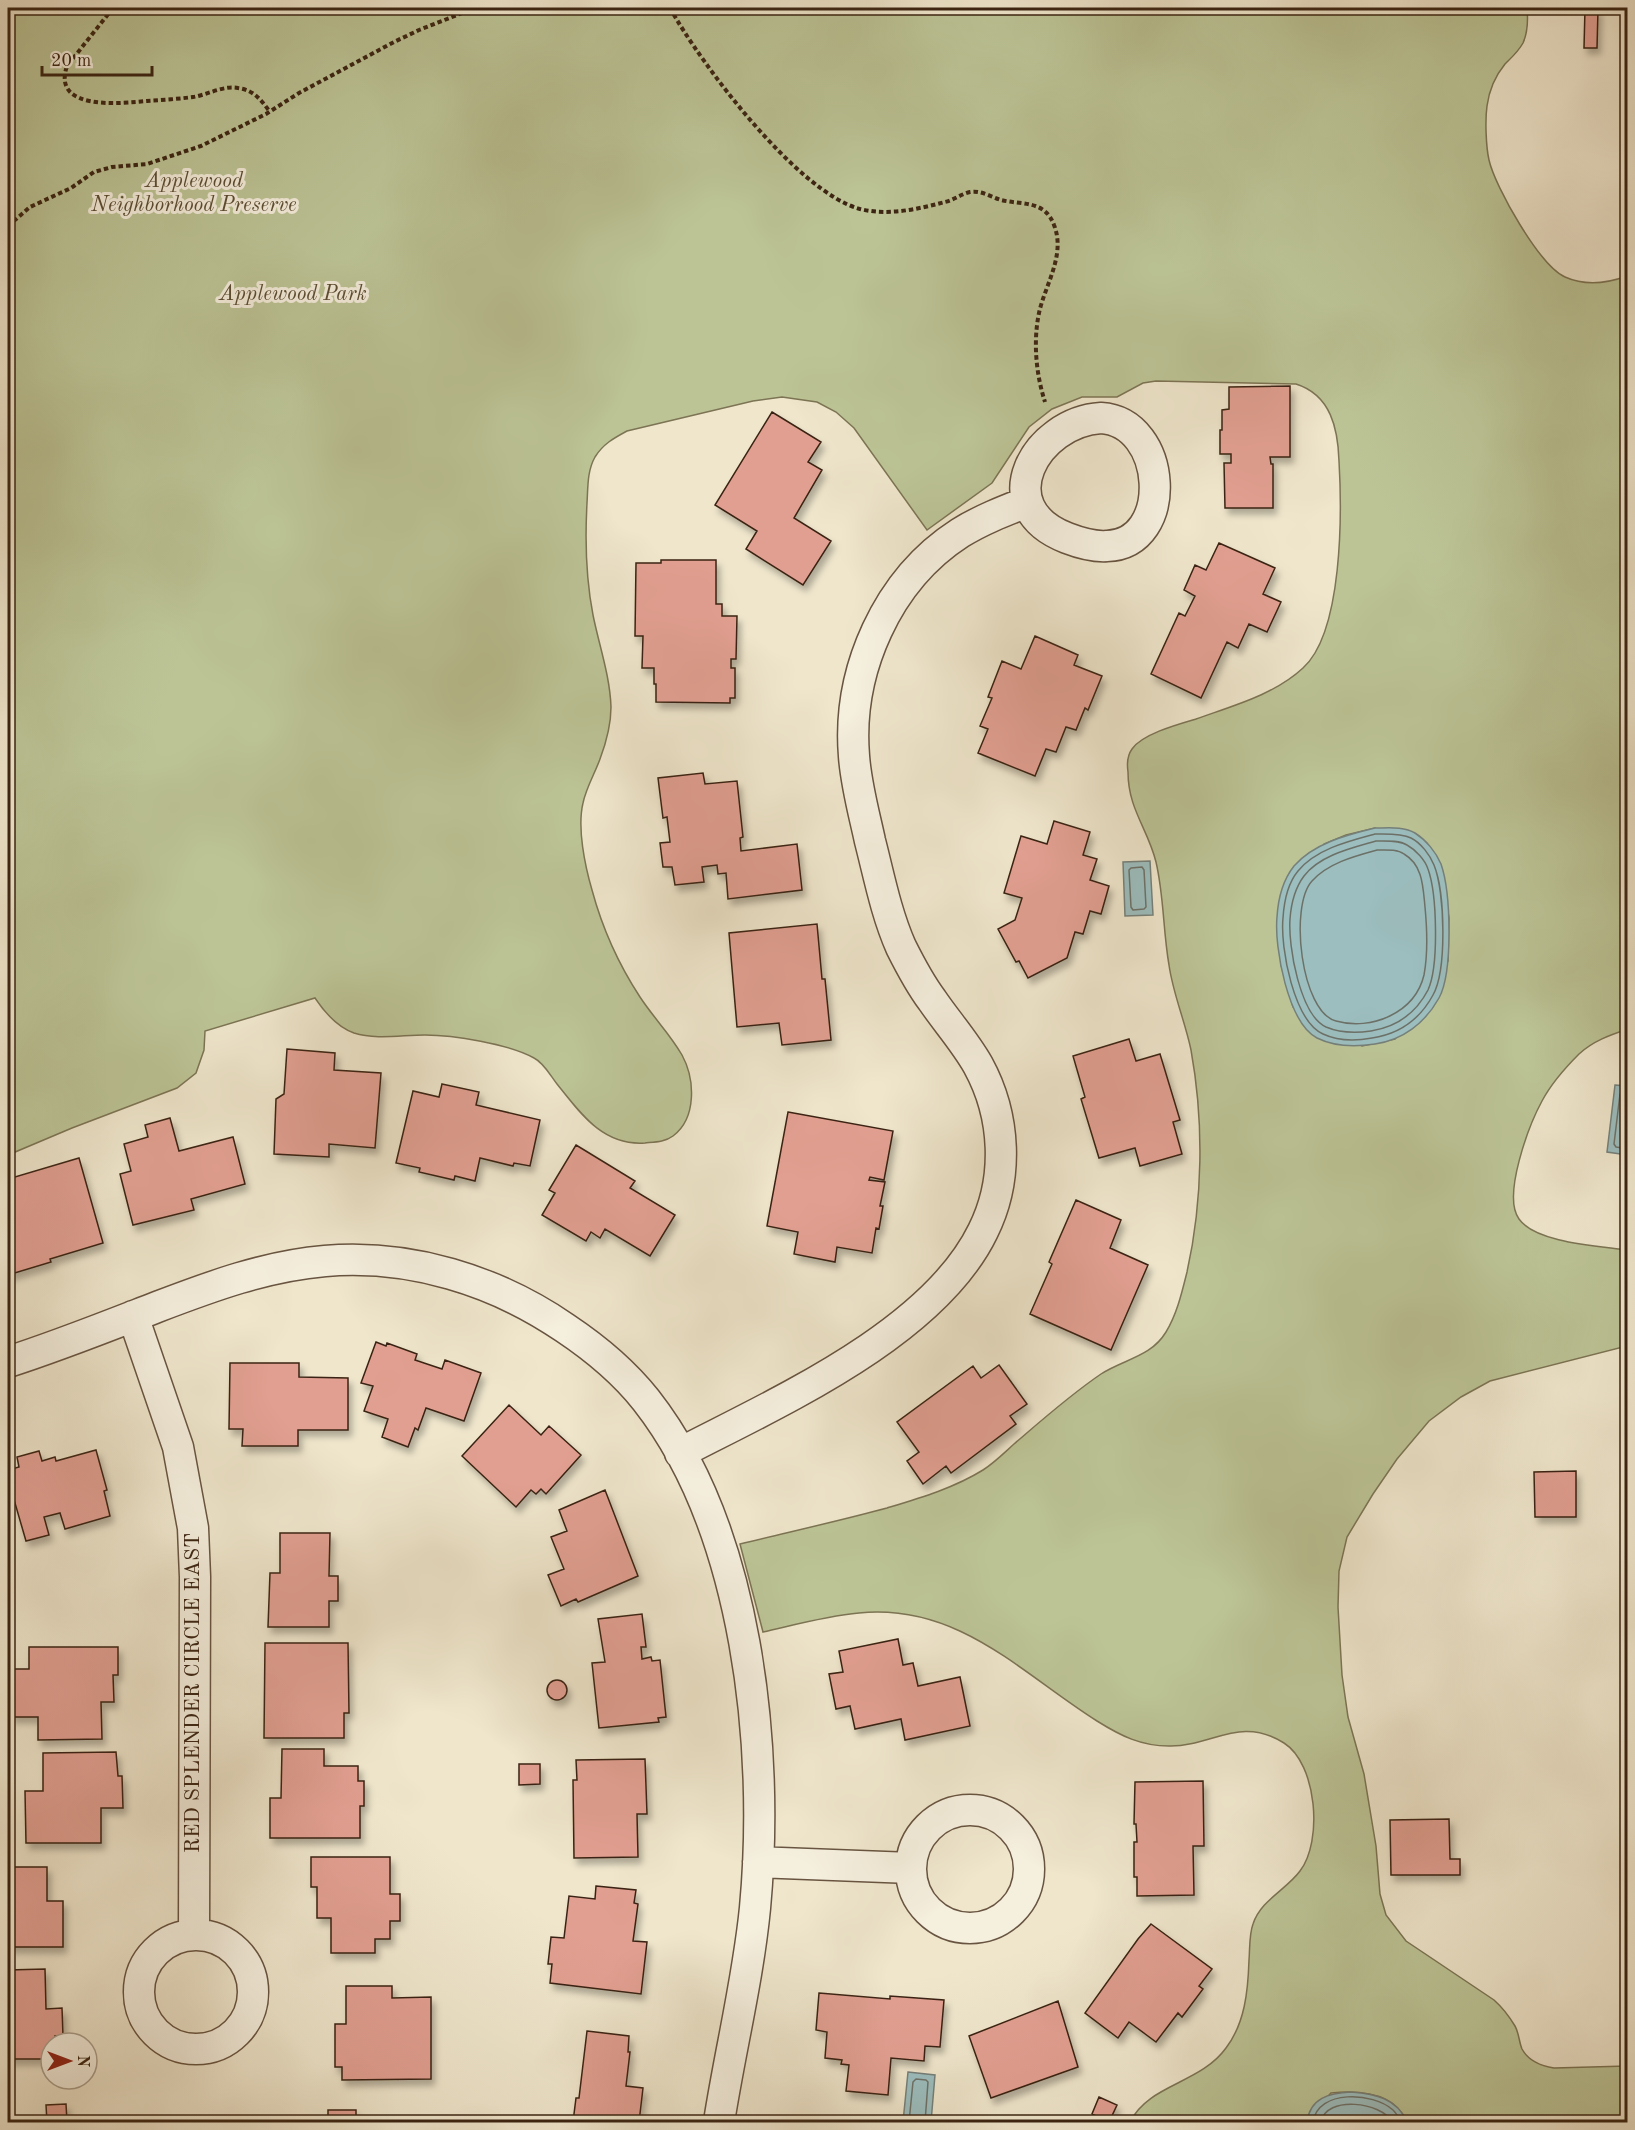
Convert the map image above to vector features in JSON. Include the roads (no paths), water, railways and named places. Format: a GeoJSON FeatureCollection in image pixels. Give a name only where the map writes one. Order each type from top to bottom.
{"type":"FeatureCollection","features":[{"type":"Feature","properties":{"kind":"street"},"geometry":{"type":"LineString","coordinates":[[1101,418],[1118,421],[1132,429],[1143,442],[1154,480],[1154,500],[1148,518],[1137,535],[1127,543],[1106,547],[1066,538],[1047,528],[1037,519],[1027,502],[1024,487],[1030,466],[1041,449],[1060,432],[1078,422],[1101,418]]}},
{"type":"Feature","properties":{"kind":"street"},"geometry":{"type":"LineString","coordinates":[[680,1453],[828,1375],[879,1341],[921,1307],[949,1279],[972,1250],[990,1216],[998,1189],[1001,1164],[999,1124],[991,1093],[977,1064],[930,998],[902,948],[893,925],[880,884],[860,795],[854,758],[854,714],[856,694],[865,661],[881,623],[899,593],[926,561],[958,534],[986,519],[1027,502]]}},
{"type":"Feature","properties":{"kind":"street"},"geometry":{"type":"LineString","coordinates":[[8,1362],[254,1273],[324,1261],[371,1261],[422,1267],[450,1274],[530,1305],[584,1340],[609,1360],[639,1392],[665,1427],[680,1453],[698,1489],[714,1531],[734,1597],[755,1716],[758,1753],[758,1862],[750,1950],[718,2122]]}},
{"type":"Feature","properties":{"kind":"street","name":"RED SPLENDER CIRCLE EAST"},"geometry":{"type":"LineString","coordinates":[[134,1316],[178,1447],[193,1528],[195,1577],[194,1935]]}},
{"type":"Feature","properties":{"kind":"street"},"geometry":{"type":"LineString","coordinates":[[758,1862],[911,1868]]}},
{"type":"Feature","properties":{"kind":"water"},"geometry":{"type":"Polygon","coordinates":[[[1375,828],[1411,831],[1427,843],[1439,860],[1447,894],[1449,932],[1447,970],[1439,998],[1427,1015],[1412,1029],[1385,1042],[1360,1046],[1338,1045],[1317,1038],[1307,1030],[1291,1001],[1278,946],[1279,904],[1287,877],[1302,858],[1332,841],[1375,828]]]}},
{"type":"Feature","properties":{"kind":"water"},"geometry":{"type":"Polygon","coordinates":[[[1150,861],[1153,915],[1125,916],[1123,862],[1150,861]]]}},
{"type":"Feature","properties":{"kind":"water"},"geometry":{"type":"Polygon","coordinates":[[[1615,1085],[1627,1086],[1627,1155],[1607,1152],[1615,1085]]]}},
{"type":"Feature","properties":{"kind":"water"},"geometry":{"type":"Polygon","coordinates":[[[908,2072],[935,2075],[931,2122],[903,2122],[908,2072]]]}},
{"type":"Feature","properties":{"kind":"water"},"geometry":{"type":"Polygon","coordinates":[[[1351,2092],[1377,2096],[1391,2102],[1403,2114],[1407,2122],[1307,2122],[1316,2102],[1335,2094],[1351,2092]]]}},
{"type":"Feature","properties":{"kind":"park label","name":"Applewood Neighborhood Preserve"},"geometry":{"type":"Point","coordinates":[194,193]}},
{"type":"Feature","properties":{"kind":"park label","name":"Applewood Park"},"geometry":{"type":"Point","coordinates":[293,294]}}]}
